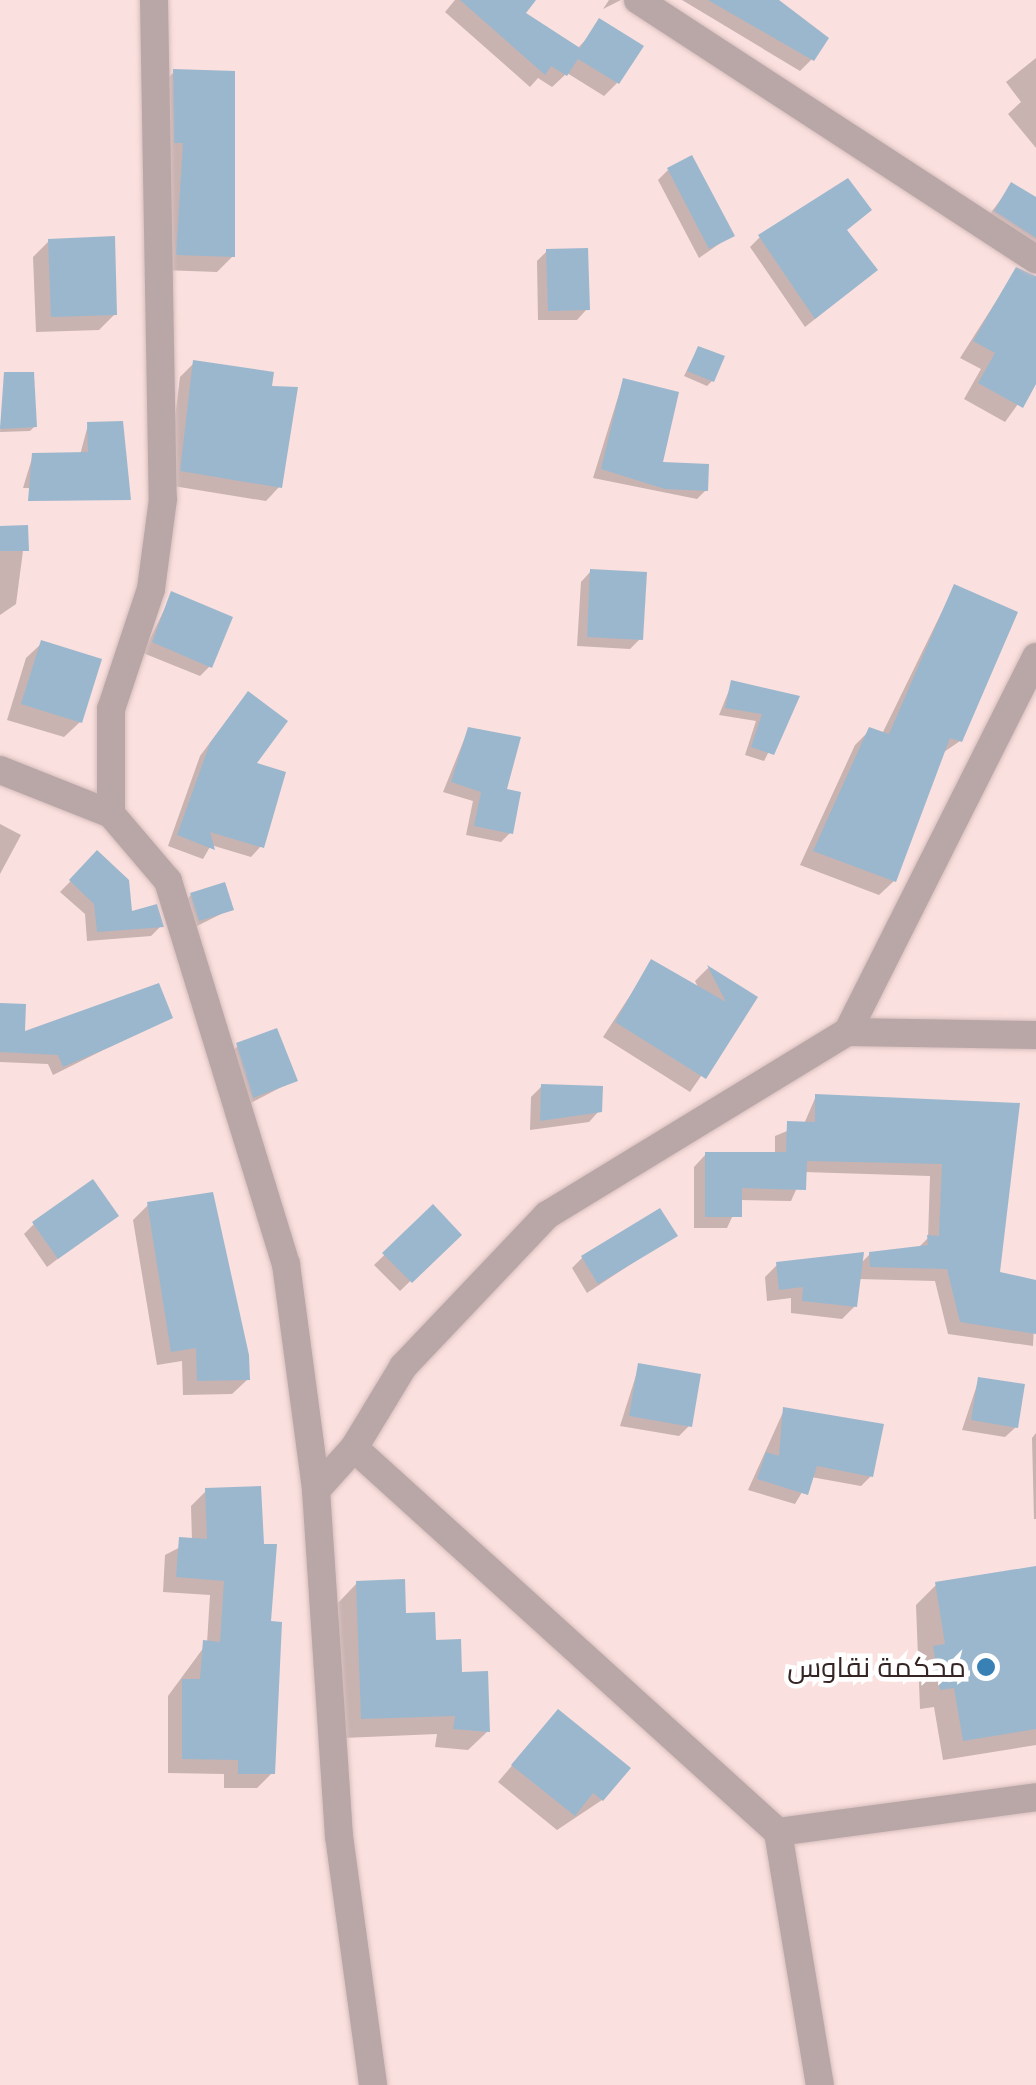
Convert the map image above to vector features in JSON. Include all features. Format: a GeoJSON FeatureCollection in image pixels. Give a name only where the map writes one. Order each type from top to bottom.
{"type":"FeatureCollection","features":[{"type":"Feature","properties":{"kind":"street"},"geometry":{"type":"LineString","coordinates":[[111,814],[110,709],[151,588],[162,499],[154,0]]}},
{"type":"Feature","properties":{"kind":"street"},"geometry":{"type":"LineString","coordinates":[[638,0],[1036,259]]}},
{"type":"Feature","properties":{"kind":"street"},"geometry":{"type":"LineString","coordinates":[[316,1490],[354,1448],[403,1366],[547,1215],[847,1032],[1036,658]]}},
{"type":"Feature","properties":{"kind":"street"},"geometry":{"type":"LineString","coordinates":[[0,770],[111,814],[168,881],[228,1057],[286,1264],[316,1490],[338,1836],[372,2085]]}},
{"type":"Feature","properties":{"kind":"street"},"geometry":{"type":"LineString","coordinates":[[847,1032],[1036,1036]]}},
{"type":"Feature","properties":{"kind":"street"},"geometry":{"type":"LineString","coordinates":[[354,1448],[778,1832],[820,2085]]}},
{"type":"Feature","properties":{"kind":"street"},"geometry":{"type":"LineString","coordinates":[[778,1832],[1036,1797]]}},
{"type":"Feature","properties":{"kind":"building"},"geometry":{"type":"Polygon","coordinates":[[[460,0],[536,0],[526,13],[580,48],[599,18],[644,46],[619,84],[578,59],[567,76],[551,66],[545,75],[460,0]]]}},
{"type":"Feature","properties":{"kind":"building"},"geometry":{"type":"Polygon","coordinates":[[[708,0],[779,0],[829,38],[814,61],[708,0]]]}},
{"type":"Feature","properties":{"kind":"building"},"geometry":{"type":"Polygon","coordinates":[[[173,69],[235,71],[235,257],[176,255],[183,143],[174,143],[173,69]]]}},
{"type":"Feature","properties":{"kind":"building"},"geometry":{"type":"Polygon","coordinates":[[[692,155],[735,236],[709,249],[667,168],[692,155]]]}},
{"type":"Feature","properties":{"kind":"building"},"geometry":{"type":"Polygon","coordinates":[[[848,178],[872,210],[847,230],[878,270],[815,319],[758,235],[848,178]]]}},
{"type":"Feature","properties":{"kind":"building"},"geometry":{"type":"Polygon","coordinates":[[[1011,182],[1036,197],[1036,238],[994,211],[1011,182]]]}},
{"type":"Feature","properties":{"kind":"building"},"geometry":{"type":"Polygon","coordinates":[[[115,236],[117,315],[51,317],[48,239],[115,236]]]}},
{"type":"Feature","properties":{"kind":"building"},"geometry":{"type":"Polygon","coordinates":[[[588,248],[590,310],[548,311],[546,249],[588,248]]]}},
{"type":"Feature","properties":{"kind":"building"},"geometry":{"type":"Polygon","coordinates":[[[1016,267],[1036,276],[1036,384],[1023,408],[978,383],[995,353],[973,341],[1016,267]]]}},
{"type":"Feature","properties":{"kind":"building"},"geometry":{"type":"Polygon","coordinates":[[[698,346],[725,356],[714,382],[687,371],[698,346]]]}},
{"type":"Feature","properties":{"kind":"building"},"geometry":{"type":"Polygon","coordinates":[[[193,360],[274,372],[272,386],[298,387],[282,488],[180,471],[193,360]]]}},
{"type":"Feature","properties":{"kind":"building"},"geometry":{"type":"Polygon","coordinates":[[[4,372],[34,372],[37,427],[0,429],[4,372]]]}},
{"type":"Feature","properties":{"kind":"building"},"geometry":{"type":"Polygon","coordinates":[[[623,378],[679,392],[663,462],[709,464],[708,491],[665,489],[601,469],[623,378]]]}},
{"type":"Feature","properties":{"kind":"building"},"geometry":{"type":"Polygon","coordinates":[[[123,421],[131,500],[28,501],[32,453],[88,452],[87,422],[123,421]]]}},
{"type":"Feature","properties":{"kind":"building"},"geometry":{"type":"Polygon","coordinates":[[[28,525],[29,551],[0,551],[0,526],[28,525]]]}},
{"type":"Feature","properties":{"kind":"building"},"geometry":{"type":"Polygon","coordinates":[[[590,569],[647,572],[643,640],[587,637],[590,569]]]}},
{"type":"Feature","properties":{"kind":"building"},"geometry":{"type":"Polygon","coordinates":[[[954,584],[1018,612],[962,742],[950,738],[896,882],[813,851],[869,727],[889,734],[954,584]]]}},
{"type":"Feature","properties":{"kind":"building"},"geometry":{"type":"Polygon","coordinates":[[[171,591],[233,617],[212,668],[152,642],[171,591]]]}},
{"type":"Feature","properties":{"kind":"building"},"geometry":{"type":"Polygon","coordinates":[[[41,640],[102,659],[82,723],[21,704],[41,640]]]}},
{"type":"Feature","properties":{"kind":"building"},"geometry":{"type":"Polygon","coordinates":[[[731,680],[800,696],[774,755],[751,747],[762,714],[725,708],[731,680]]]}},
{"type":"Feature","properties":{"kind":"building"},"geometry":{"type":"Polygon","coordinates":[[[248,691],[288,721],[257,763],[286,772],[264,848],[210,832],[215,850],[177,835],[210,743],[248,691]]]}},
{"type":"Feature","properties":{"kind":"building"},"geometry":{"type":"Polygon","coordinates":[[[468,727],[521,737],[507,789],[521,792],[513,834],[474,826],[481,792],[451,782],[468,727]]]}},
{"type":"Feature","properties":{"kind":"building"},"geometry":{"type":"Polygon","coordinates":[[[97,850],[129,880],[132,911],[157,904],[164,927],[97,932],[94,904],[69,880],[97,850]]]}},
{"type":"Feature","properties":{"kind":"building"},"geometry":{"type":"Polygon","coordinates":[[[225,882],[234,910],[199,921],[190,893],[225,882]]]}},
{"type":"Feature","properties":{"kind":"building"},"geometry":{"type":"Polygon","coordinates":[[[651,959],[726,1002],[707,965],[758,997],[706,1079],[615,1022],[651,959]]]}},
{"type":"Feature","properties":{"kind":"building"},"geometry":{"type":"Polygon","coordinates":[[[159,983],[173,1018],[110,1047],[63,1067],[58,1055],[0,1052],[0,1003],[26,1004],[25,1031],[159,983]]]}},
{"type":"Feature","properties":{"kind":"building"},"geometry":{"type":"Polygon","coordinates":[[[277,1028],[298,1081],[253,1098],[236,1043],[277,1028]]]}},
{"type":"Feature","properties":{"kind":"building"},"geometry":{"type":"Polygon","coordinates":[[[541,1084],[603,1086],[602,1112],[540,1121],[541,1084]]]}},
{"type":"Feature","properties":{"kind":"building"},"geometry":{"type":"Polygon","coordinates":[[[815,1094],[1020,1103],[1000,1272],[1036,1280],[1036,1334],[960,1322],[947,1269],[870,1267],[869,1252],[928,1245],[927,1235],[939,1236],[942,1164],[807,1161],[806,1190],[742,1188],[742,1217],[705,1217],[705,1152],[786,1152],[787,1121],[815,1122],[815,1094]]]}},
{"type":"Feature","properties":{"kind":"building"},"geometry":{"type":"Polygon","coordinates":[[[93,1179],[119,1216],[58,1259],[32,1222],[93,1179]]]}},
{"type":"Feature","properties":{"kind":"building"},"geometry":{"type":"Polygon","coordinates":[[[213,1192],[249,1355],[250,1380],[197,1381],[196,1348],[171,1352],[147,1202],[213,1192]]]}},
{"type":"Feature","properties":{"kind":"building"},"geometry":{"type":"Polygon","coordinates":[[[433,1204],[462,1235],[412,1283],[382,1253],[433,1204]]]}},
{"type":"Feature","properties":{"kind":"building"},"geometry":{"type":"Polygon","coordinates":[[[660,1208],[678,1236],[598,1284],[581,1256],[660,1208]]]}},
{"type":"Feature","properties":{"kind":"building"},"geometry":{"type":"Polygon","coordinates":[[[864,1252],[857,1307],[802,1301],[803,1287],[779,1290],[776,1262],[864,1252]]]}},
{"type":"Feature","properties":{"kind":"building"},"geometry":{"type":"Polygon","coordinates":[[[638,1363],[701,1374],[692,1427],[629,1416],[638,1363]]]}},
{"type":"Feature","properties":{"kind":"building"},"geometry":{"type":"Polygon","coordinates":[[[978,1377],[1025,1384],[1018,1428],[971,1420],[978,1377]]]}},
{"type":"Feature","properties":{"kind":"building"},"geometry":{"type":"Polygon","coordinates":[[[783,1407],[884,1424],[873,1477],[817,1466],[808,1495],[757,1479],[766,1452],[779,1456],[783,1407]]]}},
{"type":"Feature","properties":{"kind":"building"},"geometry":{"type":"Polygon","coordinates":[[[261,1486],[264,1544],[277,1544],[271,1621],[282,1622],[275,1774],[238,1774],[238,1760],[182,1759],[182,1679],[200,1679],[203,1640],[220,1642],[224,1581],[176,1577],[179,1537],[207,1539],[205,1488],[261,1486]]]}},
{"type":"Feature","properties":{"kind":"building","name":"محكمة نقاوس"},"geometry":{"type":"Polygon","coordinates":[[[1036,1566],[1036,1729],[963,1741],[954,1688],[940,1690],[933,1646],[945,1644],[935,1582],[1036,1566]]]}},
{"type":"Feature","properties":{"kind":"building"},"geometry":{"type":"Polygon","coordinates":[[[405,1579],[406,1613],[435,1612],[436,1640],[461,1639],[462,1672],[488,1671],[490,1732],[453,1729],[455,1716],[361,1719],[356,1581],[405,1579]]]}},
{"type":"Feature","properties":{"kind":"building"},"geometry":{"type":"Polygon","coordinates":[[[558,1709],[631,1768],[603,1801],[593,1793],[575,1816],[511,1765],[558,1709]]]}},
{"type":"Feature","properties":{"kind":"place","name":"محكمة نقاوس"},"geometry":{"type":"Point","coordinates":[986,1667]}}]}
